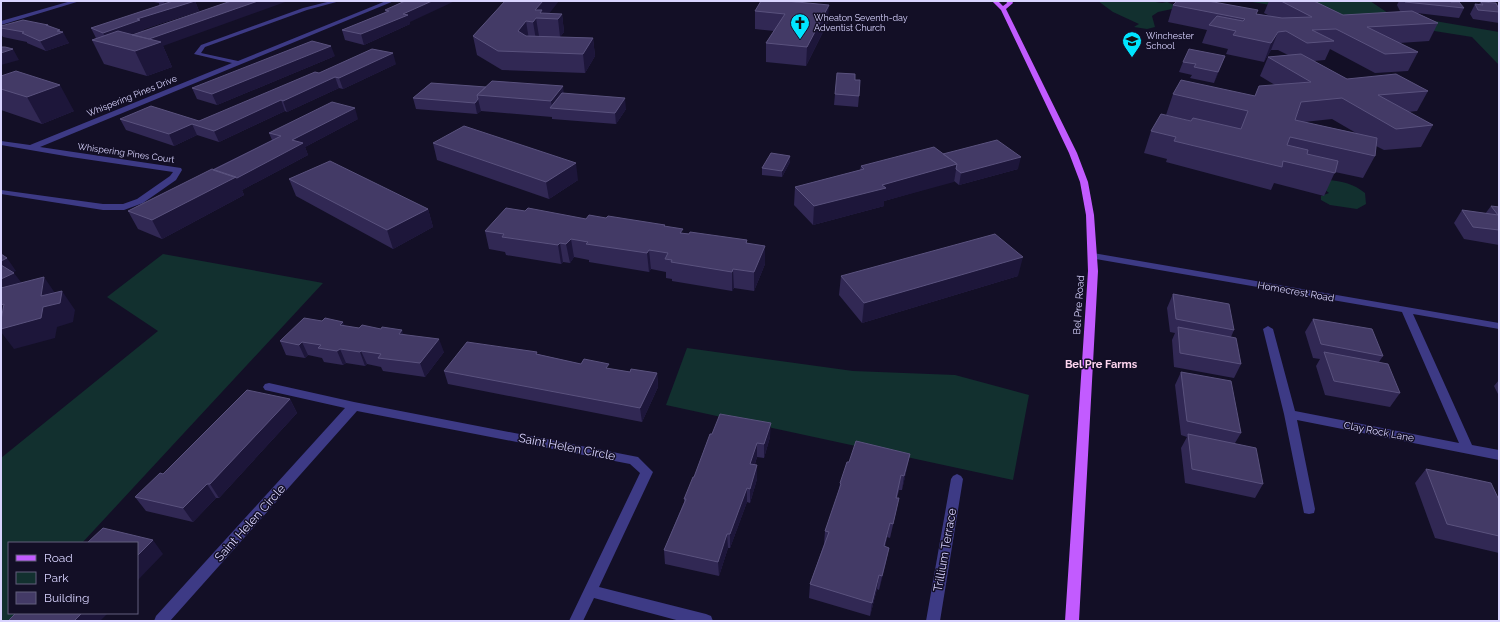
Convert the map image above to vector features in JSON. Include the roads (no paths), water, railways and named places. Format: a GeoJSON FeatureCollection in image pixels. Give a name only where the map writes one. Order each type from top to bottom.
{"type":"FeatureCollection","features":[{"type":"Feature","properties":{"kind":"main road","name":"Bel Pre Road"},"geometry":{"type":"LineString","coordinates":[[995,1],[1003,9],[1074,153],[1084,182],[1090,214],[1093,256],[1072,621]]}},
{"type":"Feature","properties":{"kind":"main road"},"geometry":{"type":"LineString","coordinates":[[1003,9],[1010,3],[1009,1]]}},
{"type":"Feature","properties":{"kind":"street"},"geometry":{"type":"LineString","coordinates":[[1,23],[77,1]]}},
{"type":"Feature","properties":{"kind":"street"},"geometry":{"type":"LineString","coordinates":[[239,63],[197,54],[203,46],[305,9],[337,1]]}},
{"type":"Feature","properties":{"kind":"street","name":"Whispering Pines Drive"},"geometry":{"type":"LineString","coordinates":[[33,147],[391,1]]}},
{"type":"Feature","properties":{"kind":"street","name":"Whispering Pines Court"},"geometry":{"type":"LineString","coordinates":[[1,143],[33,147],[70,155],[122,161],[178,170],[174,178],[140,201],[124,207],[103,206],[1,192]]}},
{"type":"Feature","properties":{"kind":"street","name":"Homecrest Road"},"geometry":{"type":"LineString","coordinates":[[1093,256],[1499,326]]}},
{"type":"Feature","properties":{"kind":"street"},"geometry":{"type":"LineString","coordinates":[[1406,310],[1468,449]]}},
{"type":"Feature","properties":{"kind":"street"},"geometry":{"type":"LineString","coordinates":[[1268,329],[1290,414],[1309,509]]}},
{"type":"Feature","properties":{"kind":"street","name":"Saint Helen Circle"},"geometry":{"type":"LineString","coordinates":[[269,387],[354,406],[634,460],[647,472],[576,621]]}},
{"type":"Feature","properties":{"kind":"street","name":"Saint Helen Circle"},"geometry":{"type":"LineString","coordinates":[[161,621],[354,406]]}},
{"type":"Feature","properties":{"kind":"street","name":"Clay Rock Lane"},"geometry":{"type":"LineString","coordinates":[[1290,414],[1499,455]]}},
{"type":"Feature","properties":{"kind":"street","name":"Trillium Terrace"},"geometry":{"type":"LineString","coordinates":[[934,621],[957,479]]}},
{"type":"Feature","properties":{"kind":"street"},"geometry":{"type":"LineString","coordinates":[[590,591],[706,621]]}},
{"type":"Feature","properties":{"kind":"place","name":"Wheaton Seventh-day Adventist Church"},"geometry":{"type":"Point","coordinates":[800,40]}},
{"type":"Feature","properties":{"kind":"place","name":"Winchester School"},"geometry":{"type":"Point","coordinates":[1132,58]}},
{"type":"Feature","properties":{"kind":"district","name":"Bel Pre Farms"},"geometry":{"type":"Point","coordinates":[1101,364]}}]}
